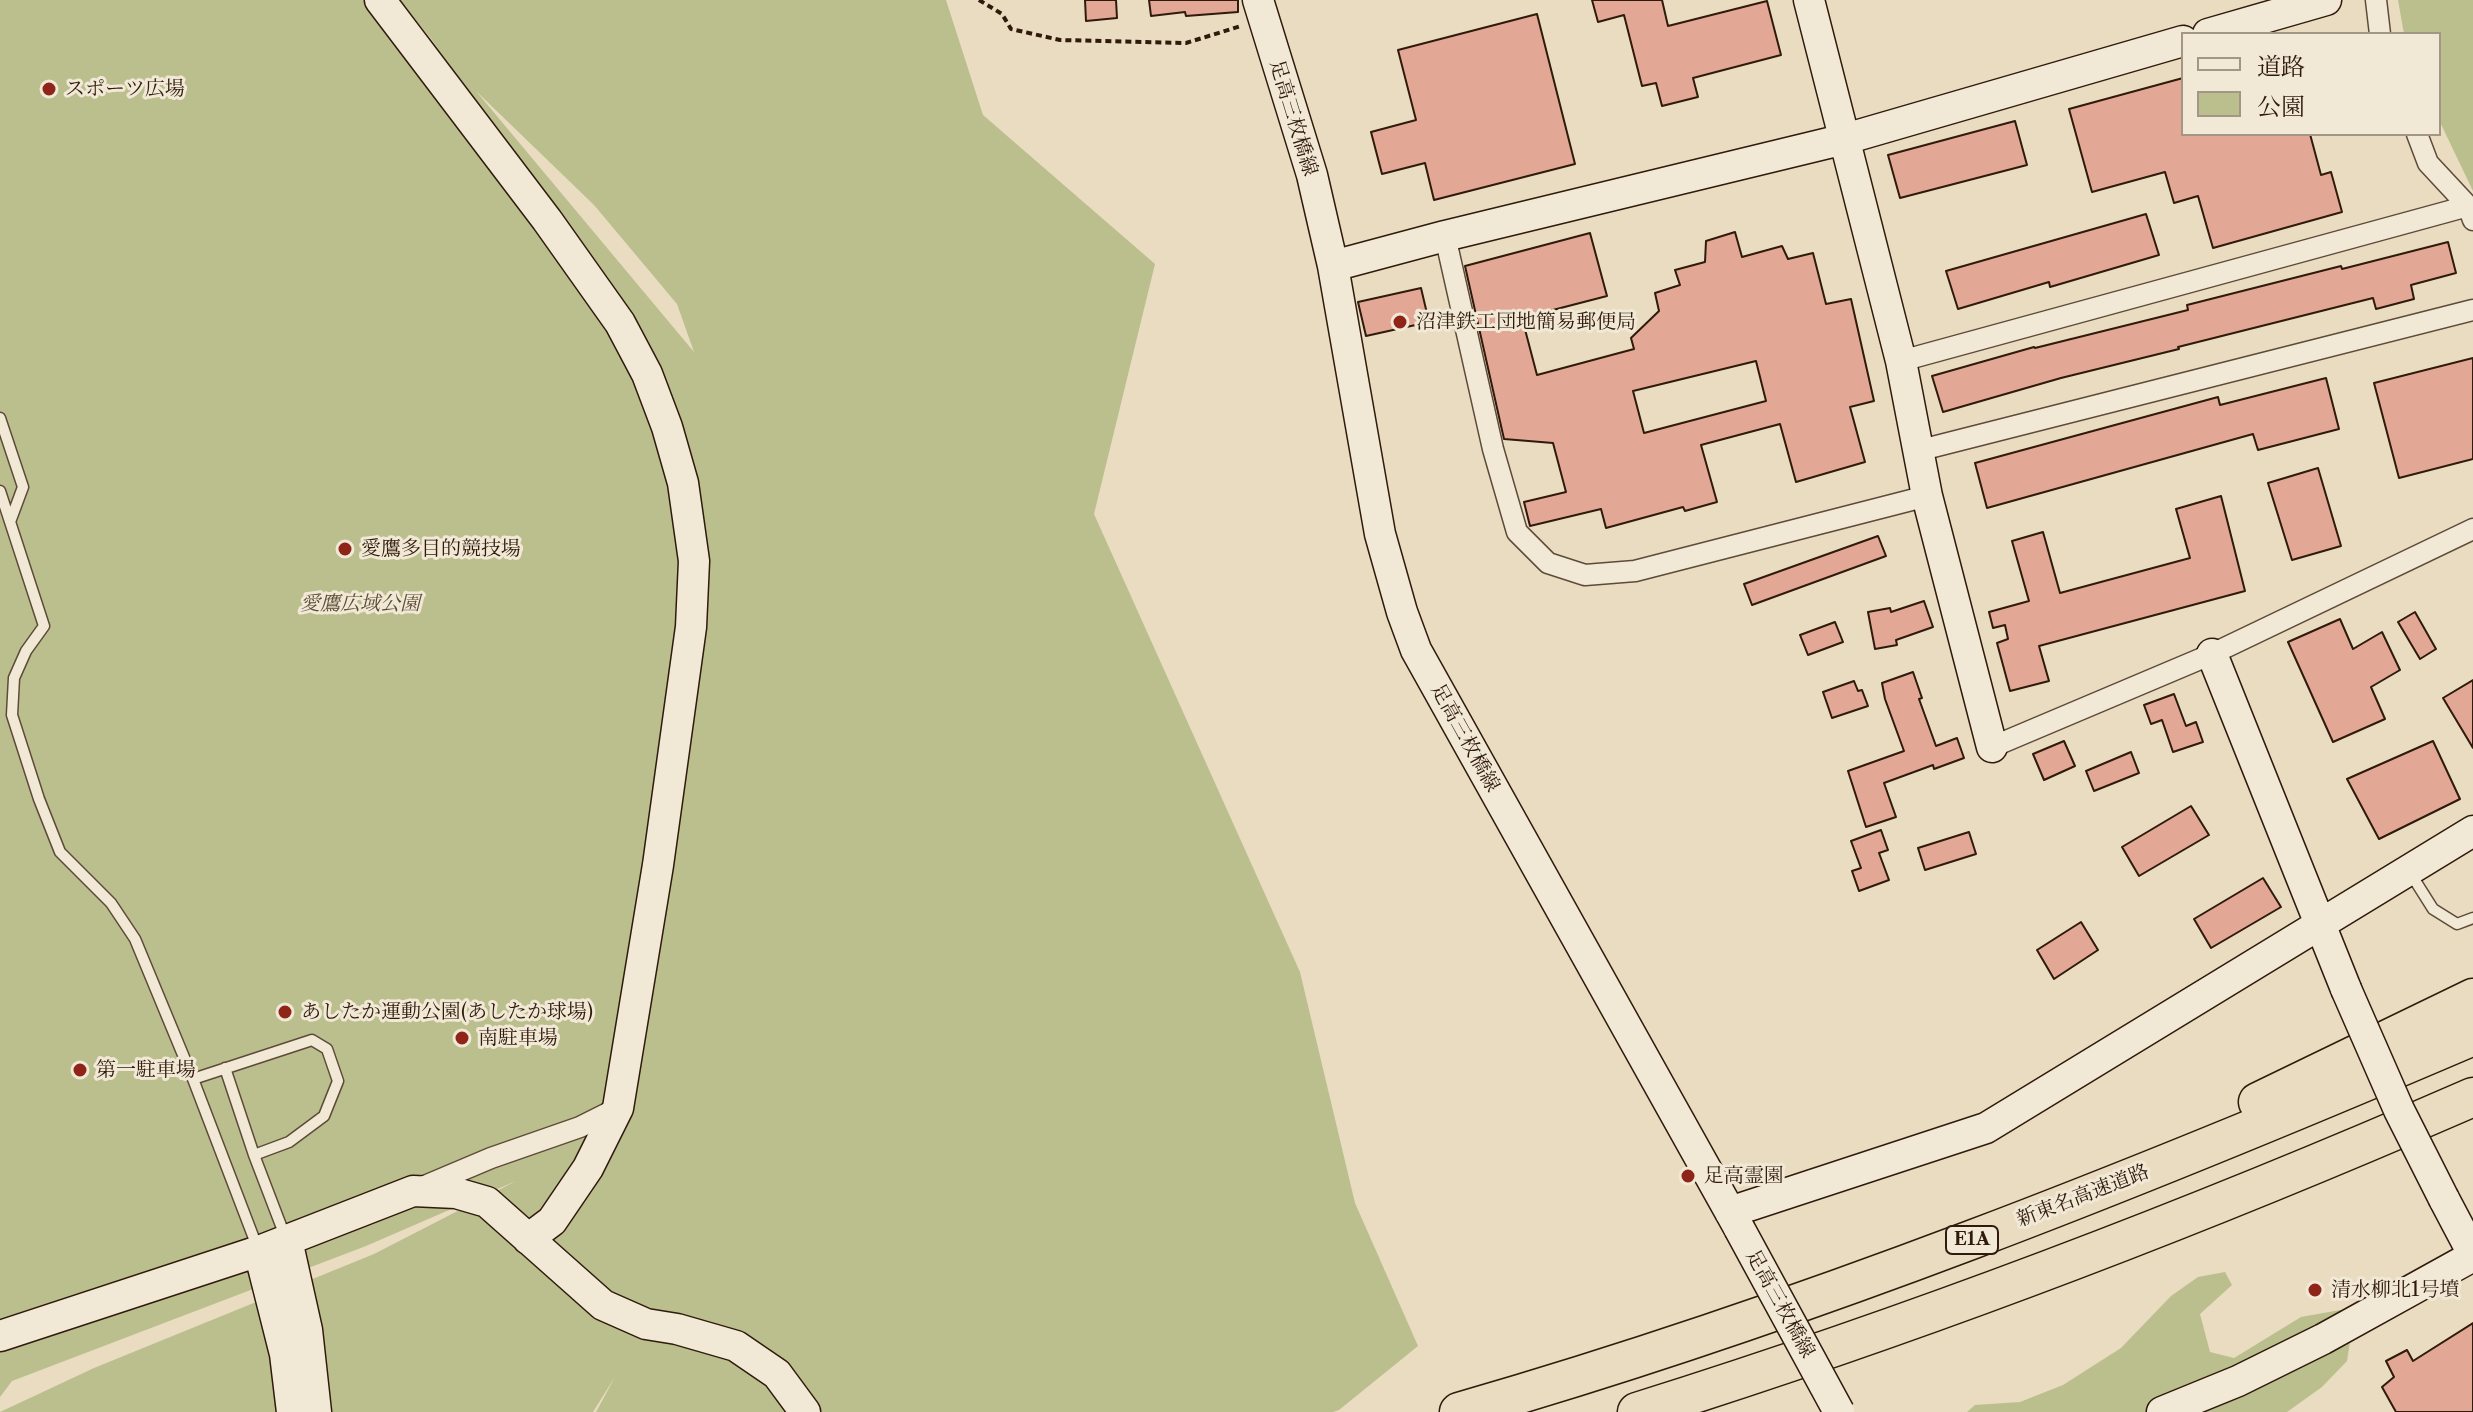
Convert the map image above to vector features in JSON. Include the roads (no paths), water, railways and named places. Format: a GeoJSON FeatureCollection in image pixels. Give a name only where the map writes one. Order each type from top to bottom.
{"type":"FeatureCollection","features":[{"type":"Feature","properties":{"kind":"highway"},"geometry":{"type":"LineString","coordinates":[[1714,1333],[2249,1106],[2473,998]]}},
{"type":"Feature","properties":{"kind":"highway","name":"新東名高速道路"},"geometry":{"type":"LineString","coordinates":[[1459,1412],[1714,1333],[1923,1259],[2261,1127],[2473,1036]]}},
{"type":"Feature","properties":{"kind":"highway"},"geometry":{"type":"LineString","coordinates":[[1637,1412],[1769,1370],[1974,1297],[2231,1199],[2473,1099]]}},
{"type":"Feature","properties":{"kind":"street"},"geometry":{"type":"LineString","coordinates":[[380,0],[547,220],[620,323],[647,374],[667,427],[683,483],[694,561],[691,627],[656,878],[618,1108],[588,1168],[552,1221],[528,1239]]}},
{"type":"Feature","properties":{"kind":"street"},"geometry":{"type":"LineString","coordinates":[[1809,0],[1901,361],[1927,496],[1992,747],[2212,654],[2473,529]]}},
{"type":"Feature","properties":{"kind":"street"},"geometry":{"type":"LineString","coordinates":[[2215,32],[2326,0]]}},
{"type":"Feature","properties":{"kind":"street"},"geometry":{"type":"LineString","coordinates":[[2376,0],[2380,32]]}},
{"type":"Feature","properties":{"kind":"street","name":"足高三枚橋線"},"geometry":{"type":"LineString","coordinates":[[1260,10],[1312,175],[1333,266],[1380,534],[1416,650],[1839,1412]]}},
{"type":"Feature","properties":{"kind":"street"},"geometry":{"type":"LineString","coordinates":[[1333,266],[1845,139],[2181,42]]}},
{"type":"Feature","properties":{"kind":"street"},"geometry":{"type":"LineString","coordinates":[[1901,361],[2470,213],[2428,163],[2418,136]]}},
{"type":"Feature","properties":{"kind":"street"},"geometry":{"type":"LineString","coordinates":[[1445,236],[1493,449],[1517,532],[1548,563],[1585,575],[1635,571],[1927,496]]}},
{"type":"Feature","properties":{"kind":"street"},"geometry":{"type":"LineString","coordinates":[[1917,451],[2473,310]]}},
{"type":"Feature","properties":{"kind":"street"},"geometry":{"type":"LineString","coordinates":[[2162,1412],[2238,1381],[2323,1339],[2473,1255],[2399,1110],[2346,989],[2212,654]]}},
{"type":"Feature","properties":{"kind":"street"},"geometry":{"type":"LineString","coordinates":[[1734,1220],[1986,1128],[2473,831]]}},
{"type":"Feature","properties":{"kind":"street"},"geometry":{"type":"LineString","coordinates":[[0,1336],[259,1251],[491,1158],[580,1127],[618,1108]]}},
{"type":"Feature","properties":{"kind":"street"},"geometry":{"type":"LineString","coordinates":[[413,1191],[456,1193],[487,1202],[603,1305],[646,1324],[677,1329],[736,1346],[777,1374],[805,1412]]}},
{"type":"Feature","properties":{"kind":"street"},"geometry":{"type":"LineString","coordinates":[[287,1240],[307,1330],[316,1412]]}},
{"type":"Feature","properties":{"kind":"street"},"geometry":{"type":"LineString","coordinates":[[259,1251],[285,1354],[292,1412]]}},
{"type":"Feature","properties":{"kind":"lane"},"geometry":{"type":"LineString","coordinates":[[0,418],[23,487],[10,522]]}},
{"type":"Feature","properties":{"kind":"lane"},"geometry":{"type":"LineString","coordinates":[[0,491],[44,626],[26,651],[14,678],[12,715],[39,799],[60,852],[111,903],[135,939],[259,1251]]}},
{"type":"Feature","properties":{"kind":"lane"},"geometry":{"type":"LineString","coordinates":[[2408,870],[2433,909],[2457,924],[2473,918]]}},
{"type":"Feature","properties":{"kind":"lane"},"geometry":{"type":"LineString","coordinates":[[193,1079],[312,1040],[327,1049],[338,1081],[324,1116],[289,1142],[254,1155]]}},
{"type":"Feature","properties":{"kind":"lane"},"geometry":{"type":"LineString","coordinates":[[225,1068],[287,1240]]}},
{"type":"Feature","properties":{"kind":"place","name":"スポーツ広場"},"geometry":{"type":"Point","coordinates":[49,89]}},
{"type":"Feature","properties":{"kind":"place","name":"沼津鉄工団地簡易郵便局"},"geometry":{"type":"Point","coordinates":[1400,322]}},
{"type":"Feature","properties":{"kind":"place","name":"愛鷹多目的競技場"},"geometry":{"type":"Point","coordinates":[345,549]}},
{"type":"Feature","properties":{"kind":"place","name":"あしたか運動公園(あしたか球場)"},"geometry":{"type":"Point","coordinates":[285,1012]}},
{"type":"Feature","properties":{"kind":"place","name":"南駐車場"},"geometry":{"type":"Point","coordinates":[462,1038]}},
{"type":"Feature","properties":{"kind":"place","name":"第一駐車場"},"geometry":{"type":"Point","coordinates":[80,1070]}},
{"type":"Feature","properties":{"kind":"place","name":"足高霊園"},"geometry":{"type":"Point","coordinates":[1688,1176]}},
{"type":"Feature","properties":{"kind":"place","name":"清水柳北1号墳"},"geometry":{"type":"Point","coordinates":[2315,1290]}},
{"type":"Feature","properties":{"kind":"park label","name":"愛鷹広域公園"},"geometry":{"type":"Point","coordinates":[360,604]}}]}
